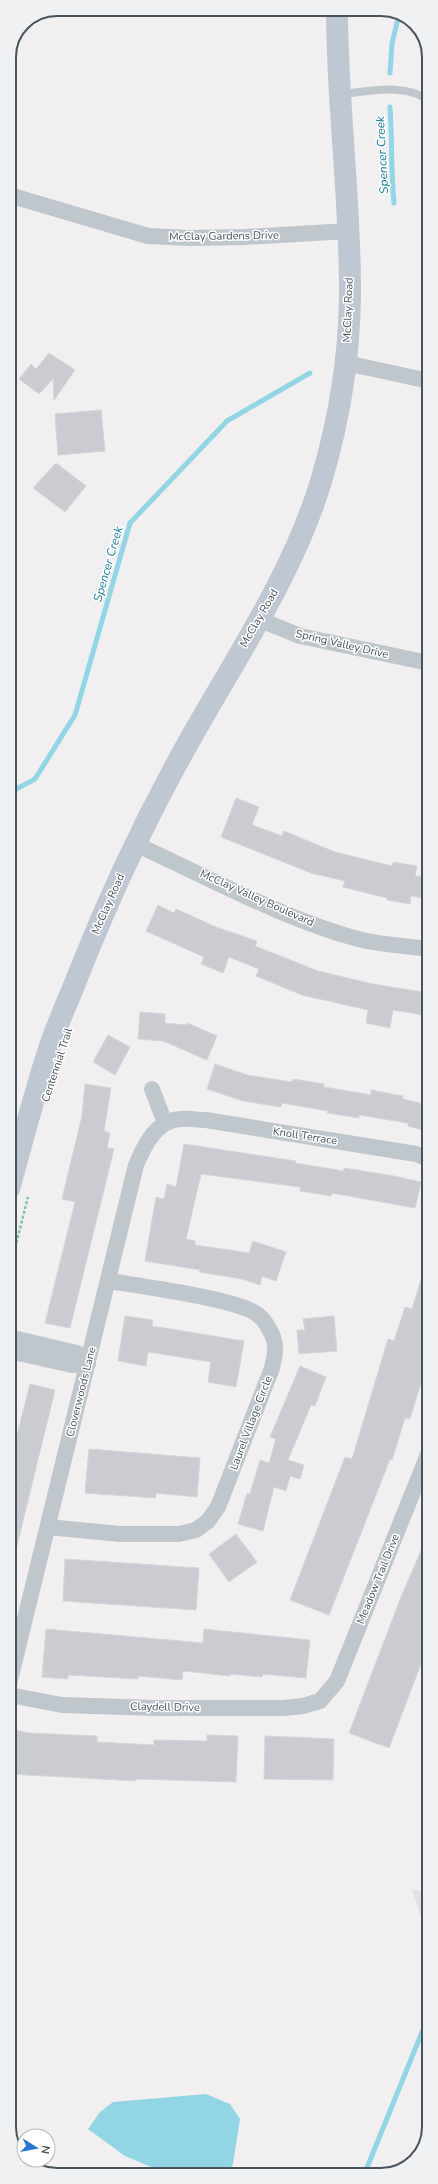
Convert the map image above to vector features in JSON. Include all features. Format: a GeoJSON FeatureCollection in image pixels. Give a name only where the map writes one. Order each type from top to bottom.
{"type":"FeatureCollection","features":[{"type":"Feature","properties":{"kind":"main road","name":"McClay Road"},"geometry":{"type":"LineString","coordinates":[[19,1192],[50,1046],[91,944],[135,844],[176,764],[286,570],[322,479],[335,428],[346,363],[350,300],[348,231],[338,95],[337,16]]}},
{"type":"Feature","properties":{"kind":"street","name":"McClay Gardens Drive"},"geometry":{"type":"LineString","coordinates":[[16,197],[148,236],[238,238],[348,231]]}},
{"type":"Feature","properties":{"kind":"street"},"geometry":{"type":"LineString","coordinates":[[346,363],[422,379]]}},
{"type":"Feature","properties":{"kind":"street","name":"Spring Valley Drive"},"geometry":{"type":"LineString","coordinates":[[258,619],[300,636],[422,662]]}},
{"type":"Feature","properties":{"kind":"street","name":"McClay Valley Boulevard"},"geometry":{"type":"LineString","coordinates":[[135,844],[282,911],[323,927],[363,940],[422,948]]}},
{"type":"Feature","properties":{"kind":"street"},"geometry":{"type":"LineString","coordinates":[[152,1089],[173,1121]]}},
{"type":"Feature","properties":{"kind":"street","name":"Knoll Terrace"},"geometry":{"type":"LineString","coordinates":[[173,1121],[206,1120],[416,1154],[422,1156]]}},
{"type":"Feature","properties":{"kind":"street","name":"Cloverwoods Lane"},"geometry":{"type":"LineString","coordinates":[[16,1656],[109,1282],[136,1165],[144,1144],[173,1121]]}},
{"type":"Feature","properties":{"kind":"street","name":"Laurel Village Circle"},"geometry":{"type":"LineString","coordinates":[[48,1527],[120,1534],[179,1534],[196,1530],[208,1521],[218,1506],[272,1368],[275,1347],[269,1330],[258,1314],[238,1306],[196,1296],[109,1282]]}},
{"type":"Feature","properties":{"kind":"street"},"geometry":{"type":"LineString","coordinates":[[16,1339],[76,1353],[88,1363]]}},
{"type":"Feature","properties":{"kind":"street"},"geometry":{"type":"LineString","coordinates":[[16,1353],[72,1365],[88,1363]]}},
{"type":"Feature","properties":{"kind":"street","name":"Meadow Trail Drive"},"geometry":{"type":"LineString","coordinates":[[320,1701],[337,1681],[422,1469]]}},
{"type":"Feature","properties":{"kind":"street","name":"Claydell Drive"},"geometry":{"type":"LineString","coordinates":[[16,1696],[62,1705],[148,1708],[283,1708],[303,1706],[320,1701]]}},
{"type":"Feature","properties":{"kind":"lane"},"geometry":{"type":"LineString","coordinates":[[338,95],[404,90],[422,97]]}},
{"type":"Feature","properties":{"kind":"path"},"geometry":{"type":"LineString","coordinates":[[16,1216],[19,1192]]}},
{"type":"Feature","properties":{"kind":"shaded area"},"geometry":{"type":"Polygon","coordinates":[[[412,1889],[422,1891],[422,1920],[412,1889]]]}},
{"type":"Feature","properties":{"kind":"water"},"geometry":{"type":"Polygon","coordinates":[[[206,2094],[230,2104],[240,2119],[231,2168],[153,2168],[125,2156],[88,2129],[100,2112],[113,2102],[206,2094]]]}},
{"type":"Feature","properties":{"kind":"building"},"geometry":{"type":"Polygon","coordinates":[[[49,353],[75,370],[54,400],[53,379],[39,394],[19,379],[31,364],[36,369],[49,353]]]}},
{"type":"Feature","properties":{"kind":"building"},"geometry":{"type":"Polygon","coordinates":[[[101,410],[105,451],[58,455],[55,414],[101,410]]]}},
{"type":"Feature","properties":{"kind":"building"},"geometry":{"type":"Polygon","coordinates":[[[56,463],[86,486],[65,512],[33,488],[56,463]]]}},
{"type":"Feature","properties":{"kind":"building"},"geometry":{"type":"Polygon","coordinates":[[[236,798],[259,807],[252,825],[282,836],[284,831],[335,852],[392,866],[393,862],[417,866],[415,876],[422,877],[422,898],[411,896],[410,904],[387,900],[387,898],[343,887],[345,881],[311,873],[221,837],[236,798]]]}},
{"type":"Feature","properties":{"kind":"building"},"geometry":{"type":"Polygon","coordinates":[[[158,905],[174,913],[176,909],[216,927],[257,941],[255,946],[318,971],[373,984],[422,992],[422,1015],[393,1010],[390,1028],[366,1023],[368,1010],[302,995],[256,976],[259,969],[229,957],[223,973],[201,964],[204,957],[146,931],[158,905]]]}},
{"type":"Feature","properties":{"kind":"building"},"geometry":{"type":"Polygon","coordinates":[[[140,1012],[165,1014],[165,1023],[187,1025],[188,1023],[217,1036],[207,1060],[163,1041],[138,1039],[140,1012]]]}},
{"type":"Feature","properties":{"kind":"building"},"geometry":{"type":"Polygon","coordinates":[[[108,1035],[130,1047],[115,1075],[93,1062],[108,1035]]]}},
{"type":"Feature","properties":{"kind":"building"},"geometry":{"type":"Polygon","coordinates":[[[215,1064],[247,1075],[292,1082],[293,1079],[324,1084],[324,1087],[371,1095],[371,1090],[403,1096],[403,1099],[422,1103],[422,1130],[408,1126],[408,1123],[359,1115],[359,1118],[327,1113],[328,1111],[282,1103],[281,1107],[243,1101],[207,1089],[215,1064]]]}},
{"type":"Feature","properties":{"kind":"building"},"geometry":{"type":"Polygon","coordinates":[[[85,1084],[111,1088],[104,1131],[110,1133],[107,1148],[114,1149],[70,1328],[45,1323],[75,1202],[62,1199],[82,1116],[85,1084]]]}},
{"type":"Feature","properties":{"kind":"building"},"geometry":{"type":"Polygon","coordinates":[[[184,1144],[296,1161],[295,1163],[344,1171],[344,1168],[394,1176],[421,1182],[415,1208],[332,1193],[331,1196],[300,1191],[300,1187],[201,1174],[186,1239],[195,1241],[195,1245],[249,1253],[253,1241],[286,1252],[276,1281],[262,1276],[260,1285],[242,1279],[199,1272],[200,1270],[145,1261],[156,1197],[164,1199],[167,1184],[176,1187],[184,1144]]]}},
{"type":"Feature","properties":{"kind":"building"},"geometry":{"type":"Polygon","coordinates":[[[422,1276],[422,1380],[410,1419],[405,1418],[392,1460],[390,1459],[329,1615],[290,1600],[345,1457],[352,1459],[388,1339],[394,1341],[405,1307],[412,1309],[422,1276]]]}},
{"type":"Feature","properties":{"kind":"building"},"geometry":{"type":"Polygon","coordinates":[[[125,1316],[153,1320],[152,1326],[244,1341],[236,1387],[208,1382],[211,1362],[148,1352],[146,1366],[118,1361],[125,1316]]]}},
{"type":"Feature","properties":{"kind":"building"},"geometry":{"type":"Polygon","coordinates":[[[334,1316],[337,1351],[299,1354],[297,1330],[305,1330],[303,1319],[334,1316]]]}},
{"type":"Feature","properties":{"kind":"building"},"geometry":{"type":"Polygon","coordinates":[[[300,1366],[326,1377],[315,1406],[311,1405],[288,1460],[304,1465],[300,1479],[290,1476],[286,1491],[274,1487],[263,1531],[238,1524],[247,1493],[250,1494],[260,1460],[269,1463],[276,1439],[270,1437],[300,1366]]]}},
{"type":"Feature","properties":{"kind":"building"},"geometry":{"type":"Polygon","coordinates":[[[30,1384],[55,1390],[16,1550],[16,1439],[30,1384]]]}},
{"type":"Feature","properties":{"kind":"building"},"geometry":{"type":"Polygon","coordinates":[[[89,1449],[200,1458],[197,1497],[156,1493],[156,1498],[85,1493],[89,1449]]]}},
{"type":"Feature","properties":{"kind":"building"},"geometry":{"type":"Polygon","coordinates":[[[236,1534],[257,1562],[229,1582],[209,1554],[236,1534]]]}},
{"type":"Feature","properties":{"kind":"building"},"geometry":{"type":"Polygon","coordinates":[[[422,1548],[422,1661],[389,1748],[349,1733],[401,1597],[422,1548]]]}},
{"type":"Feature","properties":{"kind":"building"},"geometry":{"type":"Polygon","coordinates":[[[65,1559],[199,1568],[196,1610],[63,1601],[65,1559]]]}},
{"type":"Feature","properties":{"kind":"building"},"geometry":{"type":"Polygon","coordinates":[[[46,1629],[203,1643],[204,1629],[310,1640],[306,1678],[263,1674],[262,1677],[231,1674],[230,1676],[183,1671],[182,1680],[138,1676],[138,1679],[68,1675],[68,1679],[42,1677],[46,1629]]]}},
{"type":"Feature","properties":{"kind":"building"},"geometry":{"type":"Polygon","coordinates":[[[16,1730],[28,1733],[97,1736],[97,1742],[154,1745],[154,1740],[207,1741],[207,1735],[238,1736],[236,1782],[136,1779],[136,1781],[16,1774],[16,1730]]]}},
{"type":"Feature","properties":{"kind":"building"},"geometry":{"type":"Polygon","coordinates":[[[265,1736],[334,1739],[333,1780],[264,1779],[265,1736]]]}},
{"type":"Feature","properties":{"kind":"waterway","name":"Spencer Creek"},"geometry":{"type":"LineString","coordinates":[[390,73],[392,43],[398,19]]}},
{"type":"Feature","properties":{"kind":"waterway","name":"Spencer Creek"},"geometry":{"type":"LineString","coordinates":[[390,107],[394,203]]}},
{"type":"Feature","properties":{"kind":"waterway","name":"Spencer Creek"},"geometry":{"type":"LineString","coordinates":[[16,789],[35,779],[75,715],[130,523],[227,421],[310,373]]}},
{"type":"Feature","properties":{"kind":"waterway"},"geometry":{"type":"LineString","coordinates":[[367,2168],[422,2032]]}}]}
